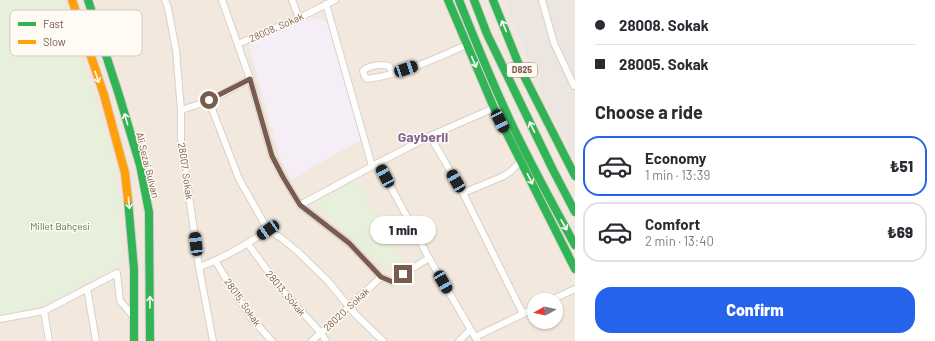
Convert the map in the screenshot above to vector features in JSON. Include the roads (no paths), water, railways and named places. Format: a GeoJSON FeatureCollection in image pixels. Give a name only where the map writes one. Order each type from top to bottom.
{"type":"FeatureCollection","features":[{"type":"Feature","properties":{"kind":"main road"},"geometry":{"type":"LineString","coordinates":[[72,0],[75,10]]}},
{"type":"Feature","properties":{"kind":"main road","name":"Ali Sezai Bulvarı"},"geometry":{"type":"LineString","coordinates":[[88,0],[91,10]]}},
{"type":"Feature","properties":{"kind":"main road"},"geometry":{"type":"LineString","coordinates":[[448,0],[494,108],[575,269]]}},
{"type":"Feature","properties":{"kind":"main road"},"geometry":{"type":"LineString","coordinates":[[459,0],[480,53],[513,128],[575,245]]}},
{"type":"Feature","properties":{"kind":"main road"},"geometry":{"type":"LineString","coordinates":[[474,0],[487,34],[575,212]]}},
{"type":"Feature","properties":{"kind":"main road","name":"D825"},"geometry":{"type":"LineString","coordinates":[[493,0],[522,70],[575,176]]}},
{"type":"Feature","properties":{"kind":"main road"},"geometry":{"type":"LineString","coordinates":[[91,56],[104,95],[125,173],[130,212],[134,269],[134,341]]}},
{"type":"Feature","properties":{"kind":"main road","name":"Ali Sezai Bulvarı"},"geometry":{"type":"LineString","coordinates":[[106,56],[140,165],[149,212],[150,341]]}},
{"type":"Feature","properties":{"kind":"street","name":"28007. Sokak"},"geometry":{"type":"LineString","coordinates":[[165,0],[168,8],[176,50],[181,110],[181,145],[199,267],[213,341]]}},
{"type":"Feature","properties":{"kind":"street"},"geometry":{"type":"LineString","coordinates":[[222,0],[250,79],[272,156],[300,205],[349,243],[381,277],[393,282],[429,258]]}},
{"type":"Feature","properties":{"kind":"street"},"geometry":{"type":"LineString","coordinates":[[292,0],[299,18]]}},
{"type":"Feature","properties":{"kind":"street","name":"28008. Sokak"},"geometry":{"type":"LineString","coordinates":[[238,44],[299,18],[335,0]]}},
{"type":"Feature","properties":{"kind":"street"},"geometry":{"type":"LineString","coordinates":[[542,0],[554,43],[575,86]]}},
{"type":"Feature","properties":{"kind":"street"},"geometry":{"type":"LineString","coordinates":[[326,4],[372,166]]}},
{"type":"Feature","properties":{"kind":"street"},"geometry":{"type":"LineString","coordinates":[[393,73],[389,66],[386,65],[366,68],[363,71],[365,78],[367,79],[386,75],[434,59],[466,45]]}},
{"type":"Feature","properties":{"kind":"street"},"geometry":{"type":"LineString","coordinates":[[181,110],[209,100],[250,79]]}},
{"type":"Feature","properties":{"kind":"street"},"geometry":{"type":"LineString","coordinates":[[209,100],[239,179],[268,230],[298,251],[327,280],[355,314],[383,341]]}},
{"type":"Feature","properties":{"kind":"street"},"geometry":{"type":"LineString","coordinates":[[300,205],[430,136],[494,108]]}},
{"type":"Feature","properties":{"kind":"street"},"geometry":{"type":"LineString","coordinates":[[430,136],[463,193],[523,314]]}},
{"type":"Feature","properties":{"kind":"street"},"geometry":{"type":"LineString","coordinates":[[463,193],[504,176],[520,161]]}},
{"type":"Feature","properties":{"kind":"street"},"geometry":{"type":"LineString","coordinates":[[378,163],[429,258],[476,339],[527,312]]}},
{"type":"Feature","properties":{"kind":"street"},"geometry":{"type":"LineString","coordinates":[[199,267],[216,262],[248,244],[268,230]]}},
{"type":"Feature","properties":{"kind":"street","name":"28013. Sokak"},"geometry":{"type":"LineString","coordinates":[[248,244],[281,288],[321,333],[326,341]]}},
{"type":"Feature","properties":{"kind":"street","name":"28015. Sokak"},"geometry":{"type":"LineString","coordinates":[[216,262],[252,319],[272,341]]}},
{"type":"Feature","properties":{"kind":"street"},"geometry":{"type":"LineString","coordinates":[[0,319],[44,311],[117,273],[120,301],[134,318]]}},
{"type":"Feature","properties":{"kind":"street","name":"28020. Sokak"},"geometry":{"type":"LineString","coordinates":[[312,341],[381,277]]}},
{"type":"Feature","properties":{"kind":"street"},"geometry":{"type":"LineString","coordinates":[[87,288],[96,341]]}},
{"type":"Feature","properties":{"kind":"street"},"geometry":{"type":"LineString","coordinates":[[563,294],[575,289]]}},
{"type":"Feature","properties":{"kind":"street"},"geometry":{"type":"LineString","coordinates":[[44,311],[49,341]]}},
{"type":"Feature","properties":{"kind":"street"},"geometry":{"type":"LineString","coordinates":[[459,341],[470,330]]}},
{"type":"Feature","properties":{"kind":"district","name":"Gayberli"},"geometry":{"type":"Point","coordinates":[423,137]}},
{"type":"Feature","properties":{"kind":"park label","name":"Millet Bahçesi"},"geometry":{"type":"Point","coordinates":[60,226]}}]}
